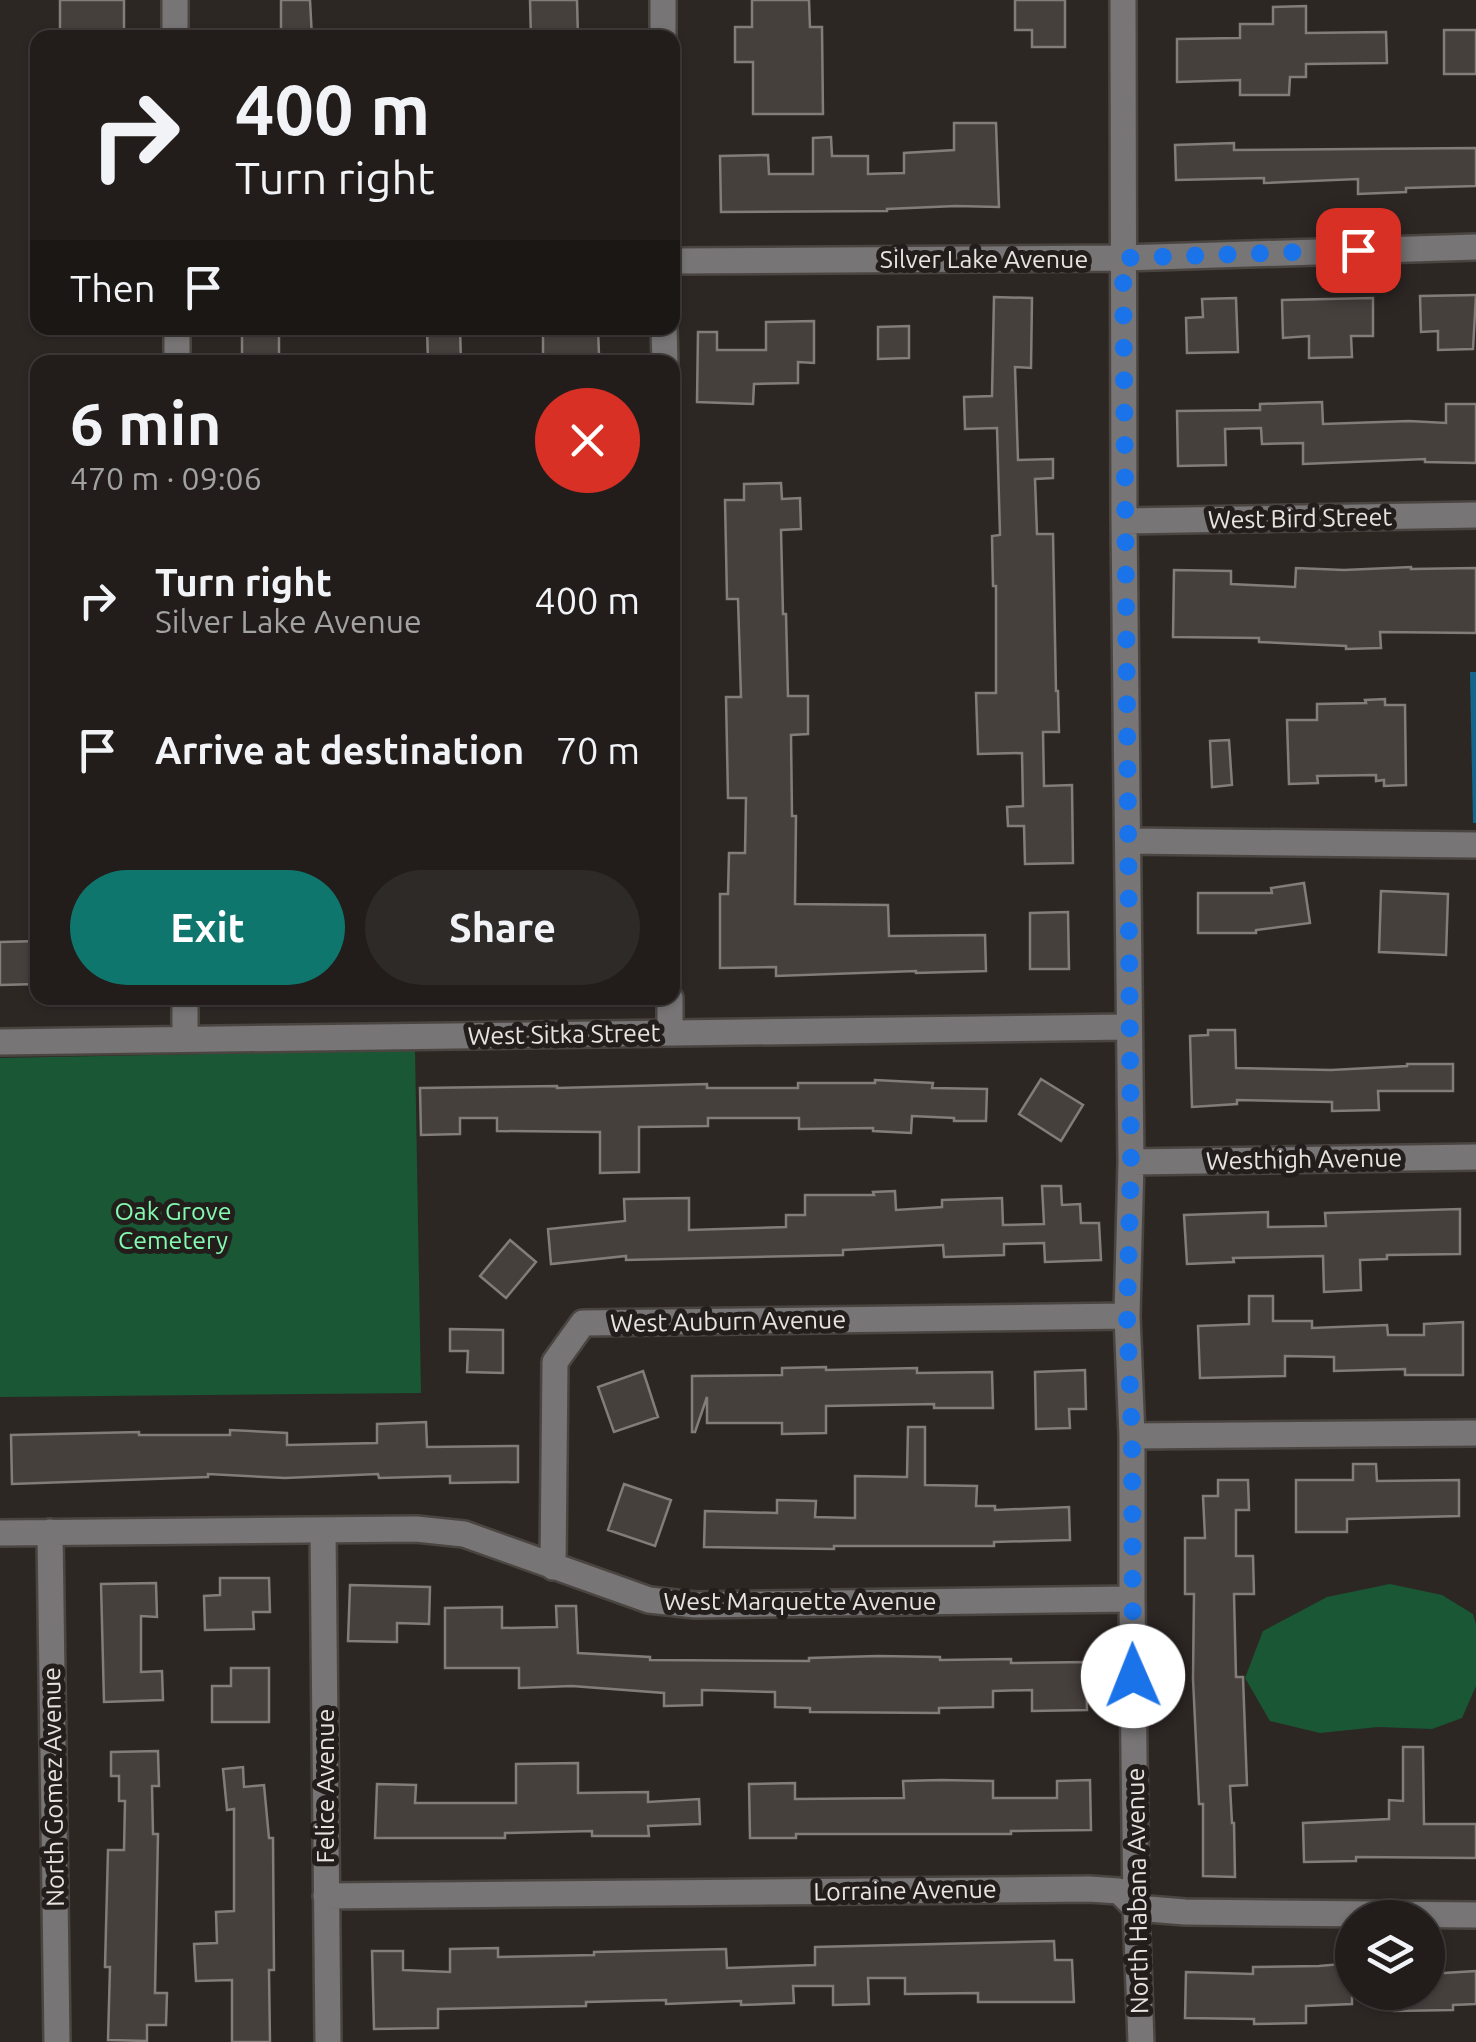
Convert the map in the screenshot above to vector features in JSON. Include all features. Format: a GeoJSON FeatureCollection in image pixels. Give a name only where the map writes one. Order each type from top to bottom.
{"type":"FeatureCollection","features":[{"type":"Feature","properties":{"kind":"street"},"geometry":{"type":"LineString","coordinates":[[175,0],[175,30]]}},
{"type":"Feature","properties":{"kind":"street"},"geometry":{"type":"LineString","coordinates":[[663,0],[663,30]]}},
{"type":"Feature","properties":{"kind":"street","name":"North Habana Avenue"},"geometry":{"type":"LineString","coordinates":[[1124,0],[1124,521],[1131,1162],[1127,1316],[1141,2042]]}},
{"type":"Feature","properties":{"kind":"street","name":"Silver Lake Avenue"},"geometry":{"type":"LineString","coordinates":[[680,261],[1123,258],[1476,246]]}},
{"type":"Feature","properties":{"kind":"street","name":"West Bird Street"},"geometry":{"type":"LineString","coordinates":[[1124,521],[1476,515]]}},
{"type":"Feature","properties":{"kind":"street"},"geometry":{"type":"LineString","coordinates":[[1129,841],[1476,844]]}},
{"type":"Feature","properties":{"kind":"street"},"geometry":{"type":"LineString","coordinates":[[185,1005],[185,1040]]}},
{"type":"Feature","properties":{"kind":"street"},"geometry":{"type":"LineString","coordinates":[[670,1005],[670,1032]]}},
{"type":"Feature","properties":{"kind":"street","name":"West Sitka Street"},"geometry":{"type":"LineString","coordinates":[[0,1042],[1129,1027]]}},
{"type":"Feature","properties":{"kind":"street","name":"Westhigh Avenue"},"geometry":{"type":"LineString","coordinates":[[1131,1162],[1476,1157]]}},
{"type":"Feature","properties":{"kind":"street","name":"West Auburn Avenue"},"geometry":{"type":"LineString","coordinates":[[553,1567],[555,1362],[583,1323],[1127,1316]]}},
{"type":"Feature","properties":{"kind":"street"},"geometry":{"type":"LineString","coordinates":[[1132,1436],[1476,1433]]}},
{"type":"Feature","properties":{"kind":"street","name":"West Marquette Avenue"},"geometry":{"type":"LineString","coordinates":[[0,1533],[416,1529],[464,1534],[649,1600],[695,1605],[1132,1599]]}},
{"type":"Feature","properties":{"kind":"street","name":"Felice Avenue"},"geometry":{"type":"LineString","coordinates":[[323,1530],[328,2042]]}},
{"type":"Feature","properties":{"kind":"street","name":"North Gomez Avenue"},"geometry":{"type":"LineString","coordinates":[[50,1532],[56,2042]]}},
{"type":"Feature","properties":{"kind":"street","name":"Lorraine Avenue"},"geometry":{"type":"LineString","coordinates":[[326,1896],[1089,1888],[1119,1891],[1136,1908],[1185,1912],[1476,1915]]}},
{"type":"Feature","properties":{"kind":"green space","name":"Oak Grove Cemetery"},"geometry":{"type":"Polygon","coordinates":[[[415,1050],[421,1393],[0,1397],[0,1058],[415,1050]]]}},
{"type":"Feature","properties":{"kind":"green space"},"geometry":{"type":"Polygon","coordinates":[[[1390,1584],[1442,1595],[1473,1614],[1476,1686],[1462,1718],[1432,1729],[1378,1727],[1320,1733],[1270,1721],[1245,1678],[1263,1631],[1327,1597],[1390,1584]]]}},
{"type":"Feature","properties":{"kind":"water"},"geometry":{"type":"Polygon","coordinates":[[[1470,672],[1476,672],[1476,823],[1473,823],[1470,672]]]}},
{"type":"Feature","properties":{"kind":"building"},"geometry":{"type":"Polygon","coordinates":[[[60,0],[124,0],[124,30],[60,30],[60,0]]]}},
{"type":"Feature","properties":{"kind":"building"},"geometry":{"type":"Polygon","coordinates":[[[281,0],[310,0],[312,30],[281,30],[281,0]]]}},
{"type":"Feature","properties":{"kind":"building"},"geometry":{"type":"Polygon","coordinates":[[[530,0],[577,0],[578,30],[531,30],[530,0]]]}},
{"type":"Feature","properties":{"kind":"building"},"geometry":{"type":"Polygon","coordinates":[[[752,0],[809,0],[810,27],[822,27],[823,114],[753,114],[753,62],[735,62],[735,27],[752,27],[752,0]]]}},
{"type":"Feature","properties":{"kind":"building"},"geometry":{"type":"Polygon","coordinates":[[[1015,0],[1065,0],[1065,47],[1032,47],[1032,30],[1015,30],[1015,0]]]}},
{"type":"Feature","properties":{"kind":"building"},"geometry":{"type":"Polygon","coordinates":[[[1306,6],[1306,33],[1386,32],[1387,63],[1306,64],[1306,77],[1290,77],[1289,95],[1240,95],[1240,80],[1177,82],[1177,39],[1240,38],[1240,24],[1273,24],[1273,7],[1306,6]]]}},
{"type":"Feature","properties":{"kind":"building"},"geometry":{"type":"Polygon","coordinates":[[[1444,30],[1476,30],[1476,74],[1444,74],[1444,30]]]}},
{"type":"Feature","properties":{"kind":"building"},"geometry":{"type":"Polygon","coordinates":[[[954,123],[996,123],[999,207],[721,212],[720,156],[768,155],[769,174],[813,174],[813,138],[831,137],[832,156],[868,156],[868,174],[904,173],[904,153],[954,150],[954,123]]]}},
{"type":"Feature","properties":{"kind":"building"},"geometry":{"type":"Polygon","coordinates":[[[1234,143],[1234,150],[1476,148],[1476,186],[1358,194],[1358,179],[1264,183],[1264,178],[1176,180],[1175,145],[1234,143]]]}},
{"type":"Feature","properties":{"kind":"building"},"geometry":{"type":"Polygon","coordinates":[[[1476,295],[1473,349],[1438,350],[1438,331],[1421,332],[1420,296],[1476,295]]]}},
{"type":"Feature","properties":{"kind":"building"},"geometry":{"type":"Polygon","coordinates":[[[994,297],[1032,298],[1031,368],[1015,367],[1018,460],[1053,459],[1053,478],[1035,479],[1037,534],[1053,534],[1058,691],[1059,732],[1043,732],[1044,786],[1072,785],[1073,863],[1025,864],[1024,826],[1008,826],[1007,807],[1023,806],[1022,753],[978,754],[976,693],[996,693],[992,536],[1000,535],[997,428],[965,429],[964,397],[992,396],[994,297]]]}},
{"type":"Feature","properties":{"kind":"building"},"geometry":{"type":"Polygon","coordinates":[[[1236,298],[1238,352],[1187,353],[1186,318],[1203,317],[1202,299],[1236,298]]]}},
{"type":"Feature","properties":{"kind":"building"},"geometry":{"type":"Polygon","coordinates":[[[1373,298],[1373,336],[1351,336],[1352,357],[1309,358],[1309,336],[1283,338],[1282,300],[1373,298]]]}},
{"type":"Feature","properties":{"kind":"building"},"geometry":{"type":"Polygon","coordinates":[[[814,321],[814,363],[798,362],[798,383],[754,384],[753,404],[697,402],[698,332],[717,332],[717,350],[766,350],[766,322],[814,321]]]}},
{"type":"Feature","properties":{"kind":"building"},"geometry":{"type":"Polygon","coordinates":[[[909,326],[909,358],[878,359],[878,327],[909,326]]]}},
{"type":"Feature","properties":{"kind":"building"},"geometry":{"type":"Polygon","coordinates":[[[242,335],[279,335],[279,355],[242,355],[242,335]]]}},
{"type":"Feature","properties":{"kind":"building"},"geometry":{"type":"Polygon","coordinates":[[[427,335],[460,335],[461,355],[428,355],[427,335]]]}},
{"type":"Feature","properties":{"kind":"building"},"geometry":{"type":"Polygon","coordinates":[[[543,335],[598,335],[599,355],[543,355],[543,335]]]}},
{"type":"Feature","properties":{"kind":"building"},"geometry":{"type":"Polygon","coordinates":[[[1322,402],[1323,424],[1446,423],[1446,404],[1476,404],[1476,463],[1425,459],[1303,464],[1303,443],[1262,444],[1261,428],[1225,429],[1226,465],[1178,466],[1177,411],[1260,410],[1260,404],[1322,402]]]}},
{"type":"Feature","properties":{"kind":"building"},"geometry":{"type":"Polygon","coordinates":[[[781,483],[782,499],[800,498],[801,529],[781,530],[788,696],[808,696],[808,734],[791,735],[792,816],[796,816],[795,904],[888,905],[889,936],[985,935],[986,971],[776,976],[776,967],[720,968],[720,894],[728,894],[729,853],[745,853],[746,798],[728,798],[726,697],[741,697],[738,599],[727,599],[725,500],[744,500],[744,484],[781,483]]]}},
{"type":"Feature","properties":{"kind":"building"},"geometry":{"type":"Polygon","coordinates":[[[1296,568],[1476,568],[1476,633],[1380,632],[1381,648],[1346,649],[1259,642],[1259,638],[1173,637],[1174,570],[1231,571],[1231,584],[1295,587],[1296,568]]]}},
{"type":"Feature","properties":{"kind":"building"},"geometry":{"type":"Polygon","coordinates":[[[1385,699],[1385,705],[1405,705],[1406,785],[1384,786],[1384,780],[1376,781],[1376,775],[1317,776],[1318,783],[1289,784],[1287,720],[1317,720],[1317,704],[1385,699]]]}},
{"type":"Feature","properties":{"kind":"building"},"geometry":{"type":"Polygon","coordinates":[[[1229,740],[1232,785],[1212,787],[1210,741],[1229,740]]]}},
{"type":"Feature","properties":{"kind":"building"},"geometry":{"type":"Polygon","coordinates":[[[1304,883],[1310,923],[1256,933],[1198,933],[1198,893],[1272,893],[1271,888],[1304,883]]]}},
{"type":"Feature","properties":{"kind":"building"},"geometry":{"type":"Polygon","coordinates":[[[1381,891],[1448,894],[1446,955],[1379,952],[1381,891]]]}},
{"type":"Feature","properties":{"kind":"building"},"geometry":{"type":"Polygon","coordinates":[[[1068,912],[1069,969],[1030,969],[1030,913],[1068,912]]]}},
{"type":"Feature","properties":{"kind":"building"},"geometry":{"type":"Polygon","coordinates":[[[30,941],[30,984],[0,985],[0,942],[30,941]]]}},
{"type":"Feature","properties":{"kind":"building"},"geometry":{"type":"Polygon","coordinates":[[[1208,1030],[1235,1030],[1236,1068],[1331,1070],[1453,1064],[1453,1091],[1378,1091],[1379,1110],[1332,1111],[1332,1102],[1237,1100],[1237,1104],[1192,1107],[1190,1036],[1208,1035],[1208,1030]]]}},
{"type":"Feature","properties":{"kind":"building"},"geometry":{"type":"Polygon","coordinates":[[[1041,1079],[1083,1105],[1061,1141],[1019,1114],[1041,1079]]]}},
{"type":"Feature","properties":{"kind":"building"},"geometry":{"type":"Polygon","coordinates":[[[798,1083],[933,1083],[932,1088],[987,1089],[986,1121],[912,1116],[911,1133],[873,1128],[799,1129],[799,1118],[708,1118],[708,1126],[639,1127],[639,1172],[600,1173],[600,1132],[497,1131],[497,1118],[460,1118],[460,1134],[421,1135],[420,1088],[707,1084],[707,1088],[798,1088],[798,1083]]]}},
{"type":"Feature","properties":{"kind":"building"},"geometry":{"type":"Polygon","coordinates":[[[1042,1186],[1061,1186],[1062,1205],[1080,1204],[1081,1223],[1099,1223],[1101,1260],[1045,1262],[1044,1243],[1004,1244],[1004,1255],[944,1257],[943,1245],[843,1250],[843,1255],[626,1260],[626,1256],[551,1264],[548,1229],[625,1221],[624,1199],[689,1198],[689,1230],[786,1227],[786,1215],[805,1215],[805,1195],[874,1195],[873,1192],[895,1191],[896,1210],[942,1207],[942,1200],[1002,1198],[1003,1225],[1044,1224],[1042,1186]]]}},
{"type":"Feature","properties":{"kind":"building"},"geometry":{"type":"Polygon","coordinates":[[[1460,1209],[1460,1254],[1387,1255],[1387,1259],[1360,1260],[1361,1290],[1324,1292],[1323,1256],[1233,1258],[1234,1262],[1187,1264],[1184,1215],[1268,1212],[1268,1227],[1326,1226],[1325,1213],[1460,1209]]]}},
{"type":"Feature","properties":{"kind":"building"},"geometry":{"type":"Polygon","coordinates":[[[510,1240],[536,1262],[506,1298],[480,1276],[510,1240]]]}},
{"type":"Feature","properties":{"kind":"building"},"geometry":{"type":"Polygon","coordinates":[[[1249,1296],[1273,1296],[1273,1321],[1312,1321],[1312,1328],[1387,1325],[1388,1335],[1424,1335],[1424,1324],[1463,1322],[1463,1375],[1405,1375],[1405,1369],[1334,1371],[1334,1357],[1285,1356],[1285,1376],[1200,1378],[1198,1326],[1249,1324],[1249,1296]]]}},
{"type":"Feature","properties":{"kind":"building"},"geometry":{"type":"Polygon","coordinates":[[[450,1329],[503,1330],[503,1373],[467,1372],[468,1351],[450,1351],[450,1329]]]}},
{"type":"Feature","properties":{"kind":"building"},"geometry":{"type":"Polygon","coordinates":[[[782,1368],[917,1368],[917,1373],[992,1372],[993,1408],[934,1408],[934,1404],[826,1406],[826,1433],[782,1434],[782,1423],[707,1423],[707,1397],[692,1432],[692,1376],[782,1375],[782,1368]]]}},
{"type":"Feature","properties":{"kind":"building"},"geometry":{"type":"Polygon","coordinates":[[[1085,1370],[1086,1409],[1069,1409],[1070,1428],[1036,1429],[1035,1372],[1085,1370]]]}},
{"type":"Feature","properties":{"kind":"building"},"geometry":{"type":"Polygon","coordinates":[[[643,1371],[658,1417],[614,1432],[598,1387],[643,1371]]]}},
{"type":"Feature","properties":{"kind":"building"},"geometry":{"type":"Polygon","coordinates":[[[426,1422],[427,1447],[518,1446],[518,1482],[450,1483],[450,1476],[379,1478],[378,1474],[285,1478],[208,1474],[12,1484],[11,1435],[230,1435],[230,1430],[287,1433],[287,1445],[377,1443],[377,1424],[426,1422]]]}},
{"type":"Feature","properties":{"kind":"building"},"geometry":{"type":"Polygon","coordinates":[[[908,1427],[925,1427],[925,1485],[977,1486],[976,1506],[995,1506],[995,1510],[1069,1507],[1070,1540],[994,1542],[994,1546],[704,1547],[705,1511],[777,1513],[777,1500],[816,1501],[815,1517],[855,1518],[855,1476],[907,1477],[908,1427]]]}},
{"type":"Feature","properties":{"kind":"building"},"geometry":{"type":"Polygon","coordinates":[[[1353,1464],[1376,1464],[1377,1481],[1459,1480],[1459,1516],[1347,1519],[1347,1532],[1296,1532],[1296,1480],[1353,1480],[1353,1464]]]}},
{"type":"Feature","properties":{"kind":"building"},"geometry":{"type":"Polygon","coordinates":[[[1218,1480],[1248,1480],[1249,1510],[1236,1510],[1236,1556],[1253,1556],[1254,1594],[1234,1594],[1236,1677],[1243,1677],[1247,1785],[1230,1786],[1235,1877],[1203,1876],[1203,1804],[1199,1804],[1193,1679],[1194,1594],[1185,1594],[1185,1538],[1205,1538],[1203,1496],[1218,1496],[1218,1480]]]}},
{"type":"Feature","properties":{"kind":"building"},"geometry":{"type":"Polygon","coordinates":[[[624,1484],[671,1500],[655,1546],[608,1530],[624,1484]]]}},
{"type":"Feature","properties":{"kind":"building"},"geometry":{"type":"Polygon","coordinates":[[[220,1578],[269,1578],[270,1612],[253,1612],[254,1629],[205,1630],[204,1596],[220,1595],[220,1578]]]}},
{"type":"Feature","properties":{"kind":"building"},"geometry":{"type":"Polygon","coordinates":[[[156,1583],[157,1617],[141,1616],[141,1672],[162,1671],[163,1700],[104,1702],[101,1584],[156,1583]]]}},
{"type":"Feature","properties":{"kind":"building"},"geometry":{"type":"Polygon","coordinates":[[[350,1585],[430,1587],[429,1624],[397,1623],[397,1642],[348,1641],[350,1585]]]}},
{"type":"Feature","properties":{"kind":"building"},"geometry":{"type":"Polygon","coordinates":[[[556,1606],[576,1606],[578,1653],[650,1660],[809,1661],[878,1656],[1011,1659],[1011,1663],[1086,1662],[1087,1710],[1032,1711],[1032,1690],[993,1691],[993,1707],[939,1708],[939,1713],[810,1712],[810,1708],[775,1707],[775,1692],[702,1690],[702,1705],[664,1706],[664,1693],[572,1686],[519,1688],[519,1668],[445,1668],[445,1608],[502,1607],[502,1628],[557,1627],[556,1606]]]}},
{"type":"Feature","properties":{"kind":"building"},"geometry":{"type":"Polygon","coordinates":[[[231,1668],[269,1668],[269,1722],[212,1722],[212,1686],[231,1686],[231,1668]]]}},
{"type":"Feature","properties":{"kind":"building"},"geometry":{"type":"Polygon","coordinates":[[[1403,1747],[1423,1747],[1424,1824],[1476,1824],[1476,1858],[1356,1857],[1356,1861],[1304,1862],[1303,1823],[1389,1819],[1389,1800],[1403,1801],[1403,1747]]]}},
{"type":"Feature","properties":{"kind":"building"},"geometry":{"type":"Polygon","coordinates":[[[158,1751],[159,1786],[152,1786],[153,1834],[158,1834],[155,1993],[167,1993],[166,2025],[147,2025],[147,2041],[108,2040],[108,1850],[124,1850],[125,1801],[119,1801],[119,1776],[111,1776],[111,1752],[158,1751]]]}},
{"type":"Feature","properties":{"kind":"building"},"geometry":{"type":"Polygon","coordinates":[[[578,1763],[578,1793],[648,1792],[648,1802],[699,1799],[700,1824],[648,1826],[649,1836],[592,1836],[592,1831],[505,1833],[505,1838],[375,1838],[377,1784],[416,1785],[415,1803],[516,1803],[516,1764],[578,1763]]]}},
{"type":"Feature","properties":{"kind":"building"},"geometry":{"type":"Polygon","coordinates":[[[243,1767],[244,1787],[264,1785],[269,1838],[273,1838],[270,2042],[232,2042],[232,1980],[196,1981],[194,1944],[217,1943],[216,1912],[234,1911],[234,1809],[227,1810],[223,1769],[243,1767]]]}},
{"type":"Feature","properties":{"kind":"building"},"geometry":{"type":"Polygon","coordinates":[[[1090,1780],[1091,1830],[750,1838],[749,1784],[795,1783],[795,1799],[904,1798],[903,1781],[993,1781],[993,1798],[1057,1798],[1057,1781],[1090,1780]]]}},
{"type":"Feature","properties":{"kind":"building"},"geometry":{"type":"Polygon","coordinates":[[[1054,1941],[1055,1960],[1072,1960],[1074,2002],[978,2002],[978,1993],[905,1994],[905,1978],[868,1978],[869,2004],[833,2005],[833,1986],[793,1986],[794,2003],[666,2004],[666,2000],[438,2009],[438,2028],[374,2029],[372,1951],[403,1951],[403,1970],[450,1972],[450,1949],[498,1948],[498,1957],[726,1949],[727,1968],[815,1965],[815,1947],[1054,1941]]]}},
{"type":"Feature","properties":{"kind":"building"},"geometry":{"type":"Polygon","coordinates":[[[1335,1965],[1335,2005],[1306,2006],[1306,2023],[1254,2024],[1254,2019],[1185,2018],[1186,1972],[1253,1974],[1253,1967],[1335,1965]]]}},
{"type":"Feature","properties":{"kind":"building"},"geometry":{"type":"Polygon","coordinates":[[[1476,1971],[1476,2004],[1453,2005],[1453,2010],[1394,2011],[1445,2010],[1445,1973],[1476,1971]]]}},
{"type":"Feature","properties":{"kind":"route"},"geometry":{"type":"LineString","coordinates":[[1133,1676],[1127,1316],[1131,1162],[1123,258],[1358,250]]}}]}
